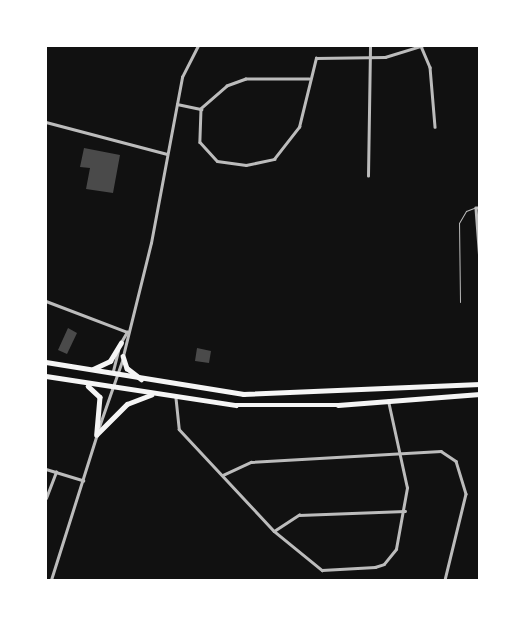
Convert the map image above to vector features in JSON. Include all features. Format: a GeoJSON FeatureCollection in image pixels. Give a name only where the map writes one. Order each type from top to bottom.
{"type":"FeatureCollection","features":[{"type":"Feature","properties":{"kind":"highway"},"geometry":{"type":"LineString","coordinates":[[89,370],[110,361],[121,343]]}},
{"type":"Feature","properties":{"kind":"highway"},"geometry":{"type":"LineString","coordinates":[[123,356],[127,368],[142,380]]}},
{"type":"Feature","properties":{"kind":"highway"},"geometry":{"type":"LineString","coordinates":[[46,362],[142,380],[262,395],[480,384]]}},
{"type":"Feature","properties":{"kind":"highway"},"geometry":{"type":"LineString","coordinates":[[46,376],[176,398],[236,405],[388,401],[480,394]]}},
{"type":"Feature","properties":{"kind":"highway"},"geometry":{"type":"LineString","coordinates":[[68,380],[99,394],[97,435]]}},
{"type":"Feature","properties":{"kind":"highway"},"geometry":{"type":"LineString","coordinates":[[97,435],[127,404],[154,394]]}},
{"type":"Feature","properties":{"kind":"street"},"geometry":{"type":"LineString","coordinates":[[51,580],[123,356],[151,243],[176,104],[198,46]]}},
{"type":"Feature","properties":{"kind":"street"},"geometry":{"type":"LineString","coordinates":[[368,176],[370,46]]}},
{"type":"Feature","properties":{"kind":"street"},"geometry":{"type":"LineString","coordinates":[[309,79],[246,79],[227,86],[201,109],[200,142],[218,161],[246,165],[274,159],[299,127],[314,61],[320,57],[370,59],[421,46],[430,67],[435,127]]}},
{"type":"Feature","properties":{"kind":"street"},"geometry":{"type":"LineString","coordinates":[[176,104],[201,109]]}},
{"type":"Feature","properties":{"kind":"street"},"geometry":{"type":"LineString","coordinates":[[46,122],[167,154]]}},
{"type":"Feature","properties":{"kind":"street"},"geometry":{"type":"LineString","coordinates":[[478,208],[480,261]]}},
{"type":"Feature","properties":{"kind":"street"},"geometry":{"type":"LineString","coordinates":[[46,301],[127,332]]}},
{"type":"Feature","properties":{"kind":"street"},"geometry":{"type":"LineString","coordinates":[[115,375],[121,343],[127,332]]}},
{"type":"Feature","properties":{"kind":"street"},"geometry":{"type":"LineString","coordinates":[[176,398],[179,429],[274,531],[322,570],[384,564],[396,549],[407,488],[396,453],[388,401]]}},
{"type":"Feature","properties":{"kind":"street"},"geometry":{"type":"LineString","coordinates":[[222,476],[251,462],[441,451],[456,461],[465,479],[466,494],[445,580]]}},
{"type":"Feature","properties":{"kind":"street"},"geometry":{"type":"LineString","coordinates":[[46,469],[82,480]]}},
{"type":"Feature","properties":{"kind":"street"},"geometry":{"type":"LineString","coordinates":[[46,498],[56,472]]}},
{"type":"Feature","properties":{"kind":"street"},"geometry":{"type":"LineString","coordinates":[[274,531],[299,515],[405,510]]}},
{"type":"Feature","properties":{"kind":"lane"},"geometry":{"type":"LineString","coordinates":[[460,302],[459,223],[466,211],[478,208]]}},
{"type":"Feature","properties":{"kind":"building"},"geometry":{"type":"Polygon","coordinates":[[[84,148],[120,155],[113,193],[86,189],[90,168],[80,167],[84,148]]]}},
{"type":"Feature","properties":{"kind":"building"},"geometry":{"type":"Polygon","coordinates":[[[68,328],[77,333],[67,354],[58,350],[68,328]]]}},
{"type":"Feature","properties":{"kind":"building"},"geometry":{"type":"Polygon","coordinates":[[[197,348],[211,351],[209,363],[195,361],[197,348]]]}}]}
